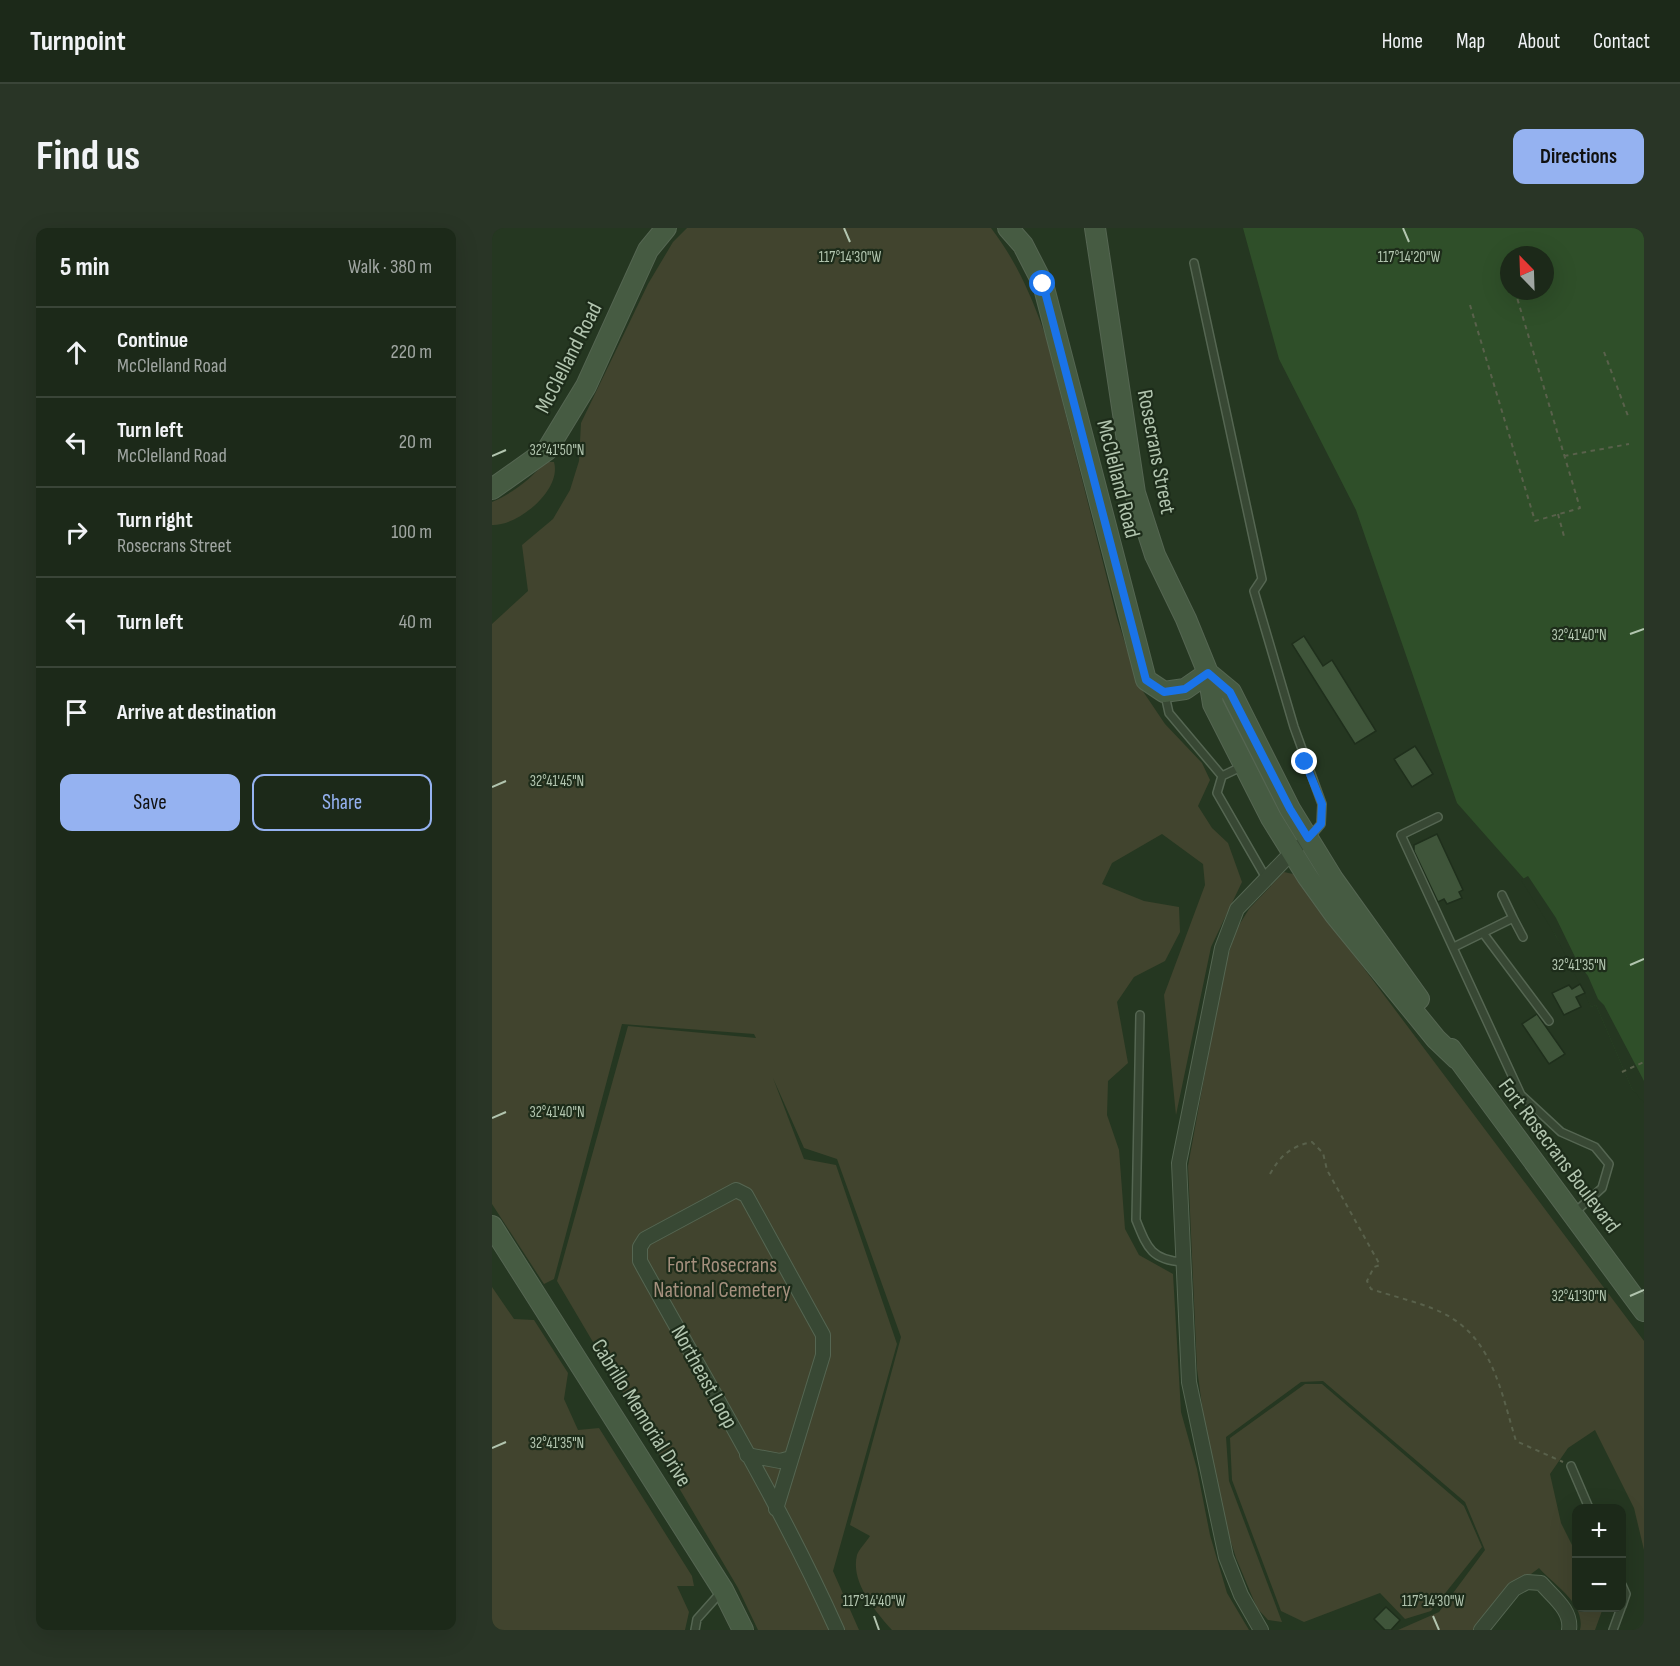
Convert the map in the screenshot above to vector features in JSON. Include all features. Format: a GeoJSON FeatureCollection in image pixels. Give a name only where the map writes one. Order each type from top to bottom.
{"type":"FeatureCollection","features":[{"type":"Feature","properties":{"kind":"street","name":"McClelland Road"},"geometry":{"type":"LineString","coordinates":[[492,489],[547,450],[586,386],[648,250],[666,228]]}},
{"type":"Feature","properties":{"kind":"street","name":"McClelland Road"},"geometry":{"type":"LineString","coordinates":[[1008,228],[1023,245],[1043,284],[1136,652],[1146,680],[1164,692]]}},
{"type":"Feature","properties":{"kind":"street","name":"Rosecrans Street"},"geometry":{"type":"LineString","coordinates":[[1095,228],[1135,493],[1155,555],[1186,619],[1208,673],[1213,704],[1243,766],[1292,851]]}},
{"type":"Feature","properties":{"kind":"street"},"geometry":{"type":"LineString","coordinates":[[1164,692],[1185,689],[1208,673]]}},
{"type":"Feature","properties":{"kind":"street","name":"Rosecrans Street"},"geometry":{"type":"LineString","coordinates":[[1208,673],[1230,692],[1290,809],[1308,838]]}},
{"type":"Feature","properties":{"kind":"street"},"geometry":{"type":"LineString","coordinates":[[1261,1630],[1241,1595],[1226,1557],[1189,1382],[1179,1162],[1222,948],[1237,909],[1292,851],[1308,838]]}},
{"type":"Feature","properties":{"kind":"street","name":"Fort Rosecrans Boulevard"},"geometry":{"type":"LineString","coordinates":[[1308,838],[1333,879],[1444,1034],[1457,1059],[1644,1311]]}},
{"type":"Feature","properties":{"kind":"street","name":"Fort Rosecrans Boulevard"},"geometry":{"type":"LineString","coordinates":[[1292,851],[1335,915],[1436,1039],[1457,1059]]}},
{"type":"Feature","properties":{"kind":"street","name":"Northeast Loop"},"geometry":{"type":"LineString","coordinates":[[736,1190],[746,1195],[823,1335],[823,1355],[776,1509],[640,1262],[640,1247],[645,1239],[736,1190]]}},
{"type":"Feature","properties":{"kind":"street","name":"Cabrillo Memorial Drive"},"geometry":{"type":"LineString","coordinates":[[492,1226],[723,1590],[743,1630]]}},
{"type":"Feature","properties":{"kind":"street","name":"Northeast Loop"},"geometry":{"type":"LineString","coordinates":[[747,1455],[780,1461],[792,1454]]}},
{"type":"Feature","properties":{"kind":"street"},"geometry":{"type":"LineString","coordinates":[[776,1509],[808,1567],[837,1630]]}},
{"type":"Feature","properties":{"kind":"street"},"geometry":{"type":"LineString","coordinates":[[1481,1630],[1514,1589],[1527,1582],[1541,1583],[1566,1611],[1570,1622],[1569,1630]]}},
{"type":"Feature","properties":{"kind":"lane"},"geometry":{"type":"LineString","coordinates":[[1194,263],[1262,579],[1254,591],[1294,727],[1322,804],[1321,824],[1308,838]]}},
{"type":"Feature","properties":{"kind":"lane"},"geometry":{"type":"LineString","coordinates":[[1164,692],[1169,713],[1222,776]]}},
{"type":"Feature","properties":{"kind":"lane"},"geometry":{"type":"LineString","coordinates":[[1243,766],[1222,776],[1217,793],[1266,878]]}},
{"type":"Feature","properties":{"kind":"lane"},"geometry":{"type":"LineString","coordinates":[[1438,817],[1401,835],[1521,1095],[1562,1132],[1595,1147],[1609,1164],[1602,1188],[1573,1214]]}},
{"type":"Feature","properties":{"kind":"lane"},"geometry":{"type":"LineString","coordinates":[[1502,895],[1523,937]]}},
{"type":"Feature","properties":{"kind":"lane"},"geometry":{"type":"LineString","coordinates":[[1454,947],[1513,918]]}},
{"type":"Feature","properties":{"kind":"lane"},"geometry":{"type":"LineString","coordinates":[[1483,933],[1549,1021]]}},
{"type":"Feature","properties":{"kind":"lane"},"geometry":{"type":"LineString","coordinates":[[1140,1015],[1136,1220],[1147,1248],[1165,1261],[1183,1262]]}},
{"type":"Feature","properties":{"kind":"lane"},"geometry":{"type":"LineString","coordinates":[[1571,1466],[1587,1504]]}},
{"type":"Feature","properties":{"kind":"lane"},"geometry":{"type":"LineString","coordinates":[[695,1630],[697,1618],[723,1590]]}},
{"type":"Feature","properties":{"kind":"lane"},"geometry":{"type":"LineString","coordinates":[[1613,1630],[1619,1612]]}},
{"type":"Feature","properties":{"kind":"path"},"geometry":{"type":"LineString","coordinates":[[1470,305],[1535,521],[1580,508],[1518,300]]}},
{"type":"Feature","properties":{"kind":"path"},"geometry":{"type":"LineString","coordinates":[[1604,352],[1628,416]]}},
{"type":"Feature","properties":{"kind":"path"},"geometry":{"type":"LineString","coordinates":[[1564,456],[1629,444]]}},
{"type":"Feature","properties":{"kind":"path"},"geometry":{"type":"LineString","coordinates":[[1558,514],[1565,540]]}},
{"type":"Feature","properties":{"kind":"path"},"geometry":{"type":"LineString","coordinates":[[1622,1072],[1644,1062]]}},
{"type":"Feature","properties":{"kind":"path"},"geometry":{"type":"LineString","coordinates":[[1270,1174],[1278,1160],[1297,1145],[1311,1142],[1323,1153],[1327,1170],[1380,1265],[1374,1267],[1367,1281],[1371,1289],[1449,1316],[1473,1335],[1490,1359],[1516,1441],[1571,1466]]}},
{"type":"Feature","properties":{"kind":"green space","name":"Fort Rosecrans National Cemetery"},"geometry":{"type":"Polygon","coordinates":[[[687,228],[991,228],[1016,267],[1035,308],[1046,337],[1117,618],[1138,684],[1165,724],[1202,763],[1210,780],[1198,806],[1212,828],[1228,843],[1242,882],[1211,947],[1176,1115],[1164,995],[1205,885],[1203,864],[1162,834],[1112,863],[1102,884],[1144,901],[1179,907],[1180,932],[1165,961],[1134,977],[1117,1002],[1128,1063],[1108,1081],[1107,1115],[1119,1150],[1125,1229],[1139,1255],[1173,1274],[1181,1412],[1197,1469],[1210,1535],[1227,1593],[1249,1630],[892,1630],[866,1596],[857,1576],[857,1555],[870,1536],[850,1525],[901,1337],[837,1159],[804,1148],[773,1078],[804,1159],[836,1165],[897,1344],[833,1571],[859,1630],[758,1630],[738,1588],[557,1281],[628,1026],[756,1038],[754,1034],[622,1024],[554,1279],[544,1284],[492,1204],[492,624],[528,591],[522,545],[553,519],[570,490],[579,461],[581,423],[648,284],[673,242],[687,228]]]}},
{"type":"Feature","properties":{"kind":"green space"},"geometry":{"type":"Polygon","coordinates":[[[545,462],[554,462],[555,473],[545,495],[514,520],[492,525],[492,502],[521,485],[545,462]]]}},
{"type":"Feature","properties":{"kind":"green space"},"geometry":{"type":"Polygon","coordinates":[[[1284,872],[1293,874],[1644,1341],[1644,1550],[1634,1508],[1595,1430],[1568,1448],[1550,1474],[1561,1523],[1572,1545],[1572,1601],[1539,1568],[1502,1596],[1475,1630],[1398,1630],[1439,1612],[1485,1550],[1465,1502],[1323,1381],[1301,1382],[1226,1437],[1229,1481],[1282,1622],[1268,1620],[1257,1608],[1236,1558],[1225,1523],[1205,1427],[1197,1369],[1188,1166],[1224,969],[1236,930],[1249,909],[1284,872]]]}},
{"type":"Feature","properties":{"kind":"green space"},"geometry":{"type":"Polygon","coordinates":[[[492,1287],[514,1319],[534,1320],[568,1373],[564,1399],[578,1430],[599,1428],[692,1576],[694,1586],[677,1586],[689,1612],[685,1630],[492,1630],[492,1287]]]}},
{"type":"Feature","properties":{"kind":"green space"},"geometry":{"type":"Polygon","coordinates":[[[1305,1384],[1322,1384],[1464,1506],[1482,1547],[1431,1611],[1405,1619],[1380,1593],[1304,1622],[1281,1611],[1232,1480],[1230,1438],[1305,1384]]]}},
{"type":"Feature","properties":{"kind":"green space"},"geometry":{"type":"Polygon","coordinates":[[[1578,1612],[1602,1612],[1595,1630],[1580,1630],[1581,1621],[1578,1612]]]}},
{"type":"Feature","properties":{"kind":"shaded area"},"geometry":{"type":"Polygon","coordinates":[[[1243,228],[1644,228],[1644,1100],[1632,1089],[1596,1005],[1591,1007],[1578,976],[1525,880],[1457,803],[1356,510],[1279,359],[1243,228]]]}},
{"type":"Feature","properties":{"kind":"pier"},"geometry":{"type":"Polygon","coordinates":[[[1528,876],[1556,918],[1578,963],[1588,976],[1598,999],[1604,1005],[1644,1081],[1644,1103],[1632,1089],[1596,1005],[1591,1007],[1556,936],[1521,880],[1528,876]]]}},
{"type":"Feature","properties":{"kind":"building"},"geometry":{"type":"Polygon","coordinates":[[[1304,636],[1323,666],[1332,660],[1376,731],[1355,744],[1292,644],[1304,636]]]}},
{"type":"Feature","properties":{"kind":"building"},"geometry":{"type":"Polygon","coordinates":[[[1415,746],[1433,774],[1412,787],[1394,759],[1415,746]]]}},
{"type":"Feature","properties":{"kind":"building"},"geometry":{"type":"Polygon","coordinates":[[[1437,834],[1463,890],[1459,892],[1462,898],[1447,904],[1444,899],[1438,902],[1414,851],[1414,845],[1437,834]]]}},
{"type":"Feature","properties":{"kind":"building"},"geometry":{"type":"Polygon","coordinates":[[[1580,984],[1585,993],[1576,997],[1581,1007],[1564,1015],[1552,993],[1569,985],[1572,989],[1580,984]]]}},
{"type":"Feature","properties":{"kind":"building"},"geometry":{"type":"Polygon","coordinates":[[[1537,1014],[1565,1054],[1549,1064],[1522,1024],[1537,1014]]]}},
{"type":"Feature","properties":{"kind":"building"},"geometry":{"type":"Polygon","coordinates":[[[1386,1607],[1400,1620],[1391,1630],[1385,1630],[1374,1619],[1386,1607]]]}},
{"type":"Feature","properties":{"kind":"route"},"geometry":{"type":"LineString","coordinates":[[1043,284],[1136,652],[1146,680],[1164,692],[1185,689],[1208,673],[1230,692],[1290,809],[1308,838],[1321,824],[1322,804],[1305,762]]}}]}
